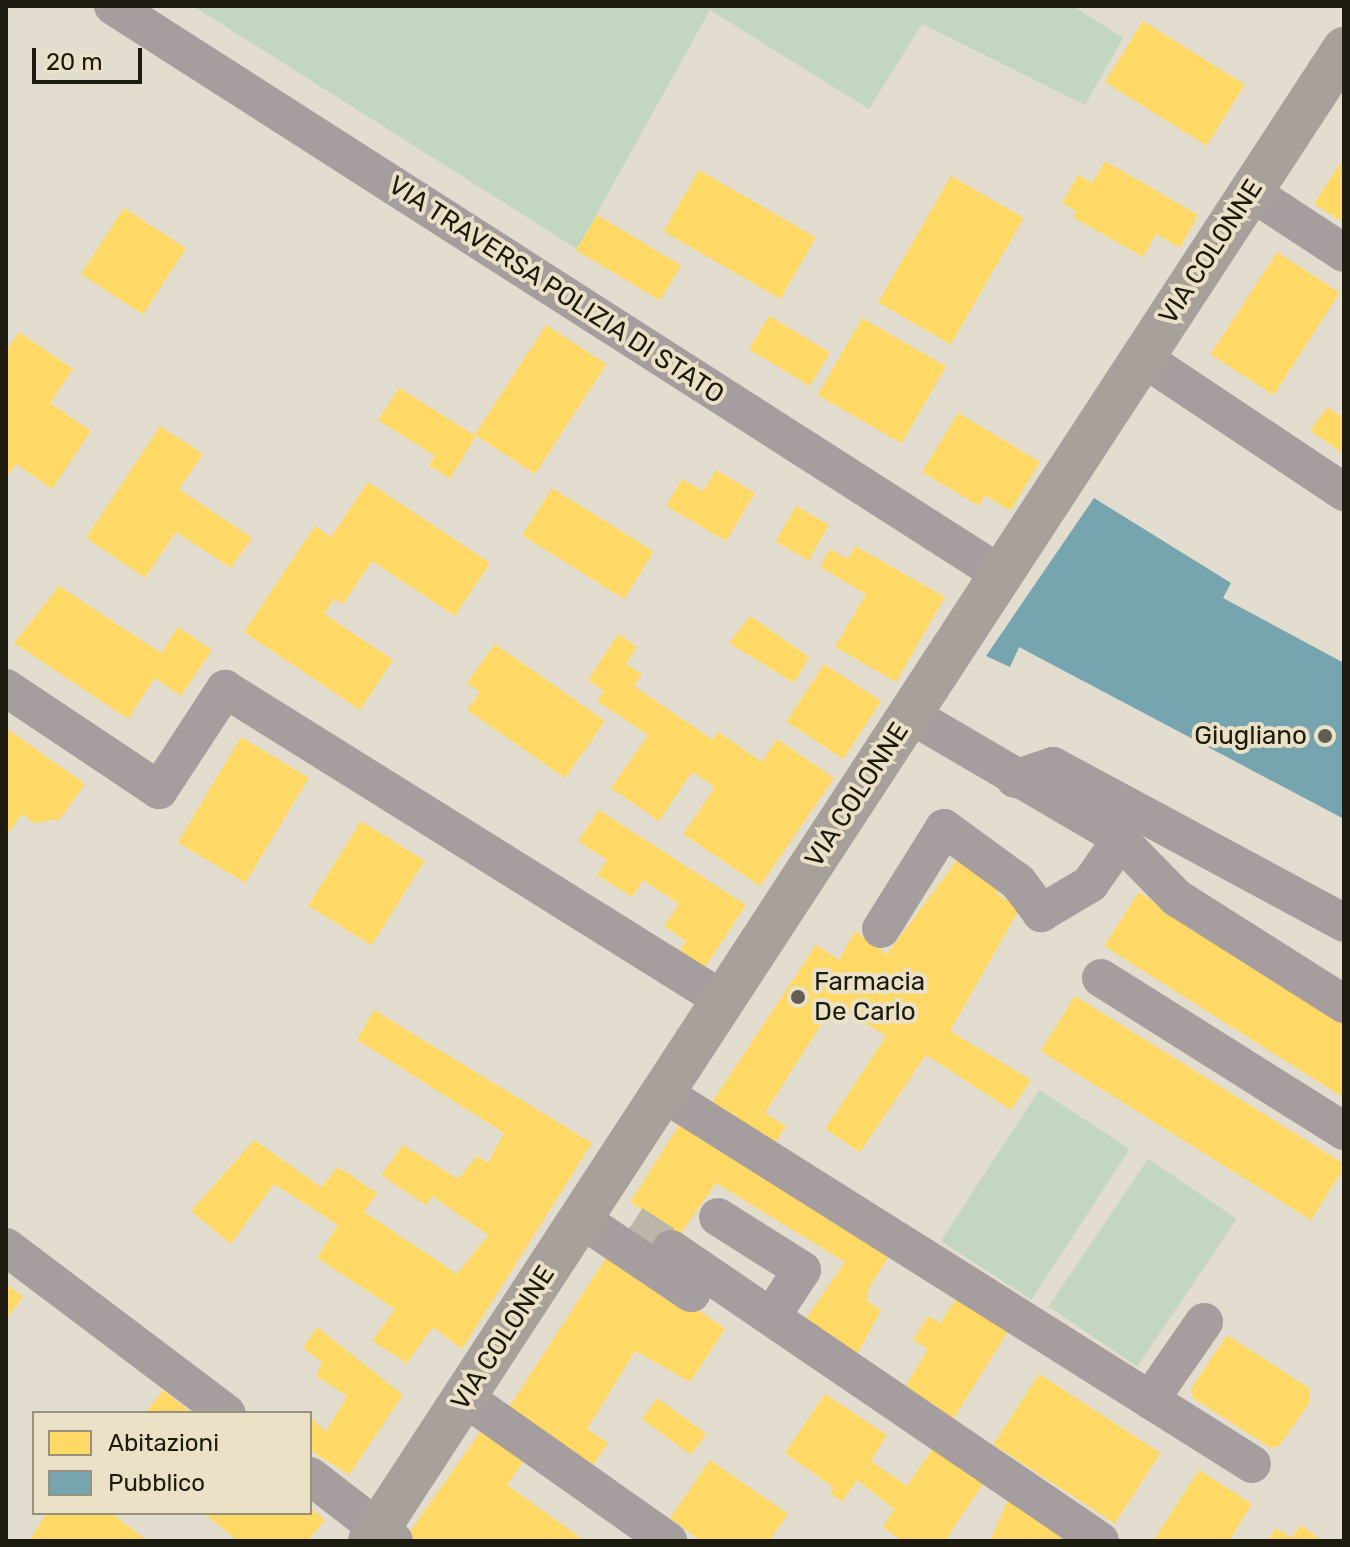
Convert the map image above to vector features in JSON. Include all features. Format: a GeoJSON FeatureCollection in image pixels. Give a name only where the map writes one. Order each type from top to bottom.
{"type":"FeatureCollection","features":[{"type":"Feature","properties":{"kind":"main road","name":"VIA COLONNE"},"geometry":{"type":"LineString","coordinates":[[381,1537],[464,1397],[1344,49]]}},
{"type":"Feature","properties":{"kind":"street","name":"VIA TRAVERSA POLIZIA DI STATO"},"geometry":{"type":"LineString","coordinates":[[113,6],[1000,574]]}},
{"type":"Feature","properties":{"kind":"street"},"geometry":{"type":"LineString","coordinates":[[1251,192],[1344,253]]}},
{"type":"Feature","properties":{"kind":"street"},"geometry":{"type":"LineString","coordinates":[[1143,358],[1344,492]]}},
{"type":"Feature","properties":{"kind":"street"},"geometry":{"type":"LineString","coordinates":[[6,688],[159,790],[225,689],[723,1000]]}},
{"type":"Feature","properties":{"kind":"street"},"geometry":{"type":"LineString","coordinates":[[909,714],[1120,841],[1177,898],[1344,1004]]}},
{"type":"Feature","properties":{"kind":"street"},"geometry":{"type":"LineString","coordinates":[[1015,779],[1053,766],[1344,923]]}},
{"type":"Feature","properties":{"kind":"street"},"geometry":{"type":"LineString","coordinates":[[881,929],[944,828],[1018,882],[1041,913],[1090,884],[1120,841]]}},
{"type":"Feature","properties":{"kind":"street"},"geometry":{"type":"LineString","coordinates":[[1101,978],[1344,1131]]}},
{"type":"Feature","properties":{"kind":"street"},"geometry":{"type":"LineString","coordinates":[[663,1093],[1252,1464]]}},
{"type":"Feature","properties":{"kind":"street"},"geometry":{"type":"LineString","coordinates":[[587,1209],[632,1224]]}},
{"type":"Feature","properties":{"kind":"street"},"geometry":{"type":"LineString","coordinates":[[587,1209],[818,1378]]}},
{"type":"Feature","properties":{"kind":"street"},"geometry":{"type":"LineString","coordinates":[[718,1217],[802,1270],[771,1317]]}},
{"type":"Feature","properties":{"kind":"street"},"geometry":{"type":"LineString","coordinates":[[6,1247],[223,1411]]}},
{"type":"Feature","properties":{"kind":"street"},"geometry":{"type":"LineString","coordinates":[[671,1249],[1100,1541]]}},
{"type":"Feature","properties":{"kind":"street"},"geometry":{"type":"LineString","coordinates":[[1150,1400],[1204,1322]]}},
{"type":"Feature","properties":{"kind":"street"},"geometry":{"type":"LineString","coordinates":[[464,1397],[668,1541]]}},
{"type":"Feature","properties":{"kind":"street"},"geometry":{"type":"LineString","coordinates":[[312,1478],[381,1537]]}},
{"type":"Feature","properties":{"kind":"green space"},"geometry":{"type":"Polygon","coordinates":[[[193,6],[1073,6],[1123,38],[1085,105],[922,24],[869,109],[710,10],[577,249],[193,6]]]}},
{"type":"Feature","properties":{"kind":"green space"},"geometry":{"type":"Polygon","coordinates":[[[1039,1090],[1130,1149],[1032,1300],[941,1241],[1039,1090]]]}},
{"type":"Feature","properties":{"kind":"green space"},"geometry":{"type":"Polygon","coordinates":[[[1148,1159],[1237,1219],[1137,1366],[1048,1307],[1148,1159]]]}},
{"type":"Feature","properties":{"kind":"building: Abitazioni"},"geometry":{"type":"Polygon","coordinates":[[[1143,21],[1245,85],[1207,146],[1105,82],[1143,21]]]}},
{"type":"Feature","properties":{"kind":"building: Abitazioni"},"geometry":{"type":"Polygon","coordinates":[[[1344,157],[1344,223],[1314,204],[1344,157]]]}},
{"type":"Feature","properties":{"kind":"building: Abitazioni"},"geometry":{"type":"Polygon","coordinates":[[[1105,161],[1198,215],[1180,248],[1156,234],[1143,257],[1074,218],[1076,211],[1062,203],[1078,175],[1092,183],[1105,161]]]}},
{"type":"Feature","properties":{"kind":"building: Abitazioni"},"geometry":{"type":"Polygon","coordinates":[[[699,170],[816,238],[780,299],[664,231],[699,170]]]}},
{"type":"Feature","properties":{"kind":"building: Abitazioni"},"geometry":{"type":"Polygon","coordinates":[[[951,176],[1024,218],[951,344],[878,302],[951,176]]]}},
{"type":"Feature","properties":{"kind":"building: Abitazioni"},"geometry":{"type":"Polygon","coordinates":[[[124,208],[186,248],[143,315],[81,274],[124,208]]]}},
{"type":"Feature","properties":{"kind":"building: Abitazioni"},"geometry":{"type":"Polygon","coordinates":[[[597,215],[681,265],[660,301],[576,250],[597,215]]]}},
{"type":"Feature","properties":{"kind":"building: Abitazioni"},"geometry":{"type":"Polygon","coordinates":[[[1277,252],[1340,293],[1273,395],[1211,354],[1277,252]]]}},
{"type":"Feature","properties":{"kind":"building: Abitazioni"},"geometry":{"type":"Polygon","coordinates":[[[769,316],[830,353],[810,386],[749,349],[769,316]]]}},
{"type":"Feature","properties":{"kind":"building: Abitazioni"},"geometry":{"type":"Polygon","coordinates":[[[862,318],[946,366],[902,444],[818,395],[862,318]]]}},
{"type":"Feature","properties":{"kind":"building: Abitazioni"},"geometry":{"type":"Polygon","coordinates":[[[546,325],[606,364],[535,474],[475,435],[546,325]]]}},
{"type":"Feature","properties":{"kind":"building: Abitazioni"},"geometry":{"type":"Polygon","coordinates":[[[19,332],[73,369],[50,403],[91,431],[52,489],[16,464],[6,478],[6,351],[19,332]]]}},
{"type":"Feature","properties":{"kind":"building: Abitazioni"},"geometry":{"type":"Polygon","coordinates":[[[399,388],[476,436],[450,479],[429,465],[435,456],[378,420],[399,388]]]}},
{"type":"Feature","properties":{"kind":"building: Abitazioni"},"geometry":{"type":"Polygon","coordinates":[[[1327,407],[1344,418],[1344,454],[1310,431],[1327,407]]]}},
{"type":"Feature","properties":{"kind":"building: Abitazioni"},"geometry":{"type":"Polygon","coordinates":[[[958,413],[1040,462],[1010,511],[985,495],[979,506],[922,472],[958,413]]]}},
{"type":"Feature","properties":{"kind":"building: Abitazioni"},"geometry":{"type":"Polygon","coordinates":[[[160,426],[203,454],[179,489],[252,538],[231,568],[176,532],[145,578],[86,538],[160,426]]]}},
{"type":"Feature","properties":{"kind":"building: Abitazioni"},"geometry":{"type":"Polygon","coordinates":[[[716,470],[755,493],[726,541],[666,506],[682,479],[703,491],[716,470]]]}},
{"type":"Feature","properties":{"kind":"building: Abitazioni"},"geometry":{"type":"Polygon","coordinates":[[[368,482],[490,563],[455,616],[372,561],[343,604],[334,599],[324,614],[393,660],[360,710],[244,632],[315,526],[331,537],[368,482]]]}},
{"type":"Feature","properties":{"kind":"building: Abitazioni"},"geometry":{"type":"Polygon","coordinates":[[[552,488],[654,552],[624,599],[522,535],[552,488]]]}},
{"type":"Feature","properties":{"kind":"building: Abitazioni"},"geometry":{"type":"Polygon","coordinates":[[[796,506],[829,525],[808,561],[776,542],[796,506]]]}},
{"type":"Feature","properties":{"kind":"building: Abitazioni"},"geometry":{"type":"Polygon","coordinates":[[[855,546],[945,597],[896,682],[835,647],[866,594],[820,567],[830,549],[848,559],[855,546]]]}},
{"type":"Feature","properties":{"kind":"building: Abitazioni"},"geometry":{"type":"Polygon","coordinates":[[[59,586],[161,653],[178,627],[212,650],[181,696],[155,678],[128,719],[14,643],[59,586]]]}},
{"type":"Feature","properties":{"kind":"building: Abitazioni"},"geometry":{"type":"Polygon","coordinates":[[[750,616],[809,657],[794,683],[729,643],[750,616]]]}},
{"type":"Feature","properties":{"kind":"building: Abitazioni"},"geometry":{"type":"Polygon","coordinates":[[[618,634],[637,647],[626,664],[642,674],[634,686],[713,740],[718,732],[762,762],[777,739],[834,778],[760,886],[683,834],[715,787],[692,772],[659,821],[611,788],[648,735],[597,701],[604,691],[588,680],[618,634]]]}},
{"type":"Feature","properties":{"kind":"building: Abitazioni"},"geometry":{"type":"Polygon","coordinates":[[[495,644],[605,721],[565,778],[467,710],[480,692],[467,683],[495,644]]]}},
{"type":"Feature","properties":{"kind":"building: Abitazioni"},"geometry":{"type":"Polygon","coordinates":[[[824,664],[881,701],[843,759],[786,722],[824,664]]]}},
{"type":"Feature","properties":{"kind":"building: Abitazioni"},"geometry":{"type":"Polygon","coordinates":[[[6,728],[85,784],[60,819],[34,823],[22,814],[6,836],[6,728]]]}},
{"type":"Feature","properties":{"kind":"building: Abitazioni"},"geometry":{"type":"Polygon","coordinates":[[[241,737],[309,778],[245,883],[178,842],[241,737]]]}},
{"type":"Feature","properties":{"kind":"building: Abitazioni"},"geometry":{"type":"Polygon","coordinates":[[[599,810],[746,905],[700,975],[675,959],[686,941],[664,926],[679,904],[643,880],[632,897],[597,875],[607,860],[578,841],[599,810]]]}},
{"type":"Feature","properties":{"kind":"building: Abitazioni"},"geometry":{"type":"Polygon","coordinates":[[[361,821],[425,861],[372,946],[308,906],[361,821]]]}},
{"type":"Feature","properties":{"kind":"building: Abitazioni"},"geometry":{"type":"Polygon","coordinates":[[[960,856],[1003,883],[996,894],[1020,908],[950,1031],[1031,1080],[1011,1110],[926,1055],[860,1152],[825,1129],[886,1036],[834,1004],[765,1113],[786,1126],[771,1149],[708,1108],[816,945],[839,960],[855,931],[887,954],[960,856]]]}},
{"type":"Feature","properties":{"kind":"building: Abitazioni"},"geometry":{"type":"Polygon","coordinates":[[[1139,892],[1344,1022],[1344,1098],[1104,946],[1139,892]]]}},
{"type":"Feature","properties":{"kind":"building: Abitazioni"},"geometry":{"type":"Polygon","coordinates":[[[1075,996],[1344,1164],[1311,1220],[1041,1051],[1075,996]]]}},
{"type":"Feature","properties":{"kind":"building: Abitazioni"},"geometry":{"type":"Polygon","coordinates":[[[374,1010],[592,1143],[462,1349],[433,1327],[407,1363],[372,1341],[395,1309],[317,1258],[338,1225],[274,1184],[231,1244],[191,1211],[254,1140],[321,1187],[338,1167],[377,1193],[364,1212],[457,1274],[488,1235],[432,1196],[426,1205],[381,1175],[403,1145],[458,1179],[477,1156],[488,1163],[504,1133],[357,1040],[374,1010]]]}},
{"type":"Feature","properties":{"kind":"building: Abitazioni"},"geometry":{"type":"Polygon","coordinates":[[[682,1121],[891,1253],[869,1288],[867,1301],[881,1310],[852,1364],[801,1326],[845,1262],[716,1183],[663,1259],[625,1234],[644,1211],[630,1202],[682,1121]]]}},
{"type":"Feature","properties":{"kind":"building: Abitazioni"},"geometry":{"type":"Polygon","coordinates":[[[612,1249],[725,1329],[690,1382],[635,1351],[587,1429],[608,1443],[587,1474],[505,1413],[612,1249]]]}},
{"type":"Feature","properties":{"kind":"building: Abitazioni"},"geometry":{"type":"Polygon","coordinates":[[[6,1284],[23,1297],[6,1319],[6,1284]]]}},
{"type":"Feature","properties":{"kind":"building: Abitazioni"},"geometry":{"type":"Polygon","coordinates":[[[959,1294],[1010,1328],[954,1418],[905,1387],[928,1349],[913,1340],[928,1316],[940,1323],[959,1294]]]}},
{"type":"Feature","properties":{"kind":"building: Abitazioni"},"geometry":{"type":"Polygon","coordinates":[[[317,1327],[403,1395],[349,1475],[312,1451],[312,1419],[326,1432],[347,1396],[316,1376],[322,1362],[303,1348],[317,1327]]]}},
{"type":"Feature","properties":{"kind":"building: Abitazioni"},"geometry":{"type":"Polygon","coordinates":[[[1227,1335],[1309,1388],[1310,1402],[1279,1446],[1271,1448],[1193,1398],[1191,1389],[1227,1335]]]}},
{"type":"Feature","properties":{"kind":"building: Abitazioni"},"geometry":{"type":"Polygon","coordinates":[[[1039,1374],[1161,1453],[1115,1523],[993,1444],[1039,1374]]]}},
{"type":"Feature","properties":{"kind":"building: Abitazioni"},"geometry":{"type":"Polygon","coordinates":[[[163,1390],[189,1411],[147,1411],[163,1390]]]}},
{"type":"Feature","properties":{"kind":"building: Abitazioni"},"geometry":{"type":"Polygon","coordinates":[[[825,1394],[887,1435],[871,1461],[907,1486],[935,1445],[986,1479],[945,1541],[902,1541],[883,1527],[894,1509],[857,1480],[842,1502],[830,1493],[834,1488],[785,1453],[825,1394]]]}},
{"type":"Feature","properties":{"kind":"building: Abitazioni"},"geometry":{"type":"Polygon","coordinates":[[[657,1398],[706,1434],[691,1455],[642,1419],[657,1398]]]}},
{"type":"Feature","properties":{"kind":"building: Abitazioni"},"geometry":{"type":"Polygon","coordinates":[[[481,1431],[524,1461],[507,1485],[585,1541],[418,1541],[408,1534],[481,1431]]]}},
{"type":"Feature","properties":{"kind":"building: Abitazioni"},"geometry":{"type":"Polygon","coordinates":[[[710,1460],[788,1514],[769,1541],[701,1541],[670,1518],[710,1460]]]}},
{"type":"Feature","properties":{"kind":"building: Abitazioni"},"geometry":{"type":"Polygon","coordinates":[[[1199,1470],[1252,1504],[1229,1541],[1153,1541],[1199,1470]]]}},
{"type":"Feature","properties":{"kind":"building: Abitazioni"},"geometry":{"type":"Polygon","coordinates":[[[1009,1498],[1073,1541],[990,1541],[1009,1498]]]}},
{"type":"Feature","properties":{"kind":"building: Abitazioni"},"geometry":{"type":"Polygon","coordinates":[[[312,1510],[325,1520],[308,1541],[238,1541],[206,1515],[312,1515],[312,1510]]]}},
{"type":"Feature","properties":{"kind":"building: Abitazioni"},"geometry":{"type":"Polygon","coordinates":[[[46,1515],[114,1515],[148,1541],[29,1541],[46,1515]]]}},
{"type":"Feature","properties":{"kind":"building: Abitazioni"},"geometry":{"type":"Polygon","coordinates":[[[1300,1525],[1323,1541],[1267,1541],[1276,1528],[1292,1538],[1300,1525]]]}},
{"type":"Feature","properties":{"kind":"building: Pubblico"},"geometry":{"type":"Polygon","coordinates":[[[1094,498],[1231,583],[1223,598],[1344,663],[1344,819],[1019,647],[1010,667],[986,656],[1094,498]]]}},
{"type":"Feature","properties":{"kind":"tunnel"},"geometry":{"type":"LineString","coordinates":[[632,1224],[671,1249]]}},
{"type":"Feature","properties":{"kind":"place","name":"Giugliano"},"geometry":{"type":"Point","coordinates":[1325,736]}},
{"type":"Feature","properties":{"kind":"place","name":"Farmacia De Carlo"},"geometry":{"type":"Point","coordinates":[798,997]}}]}
